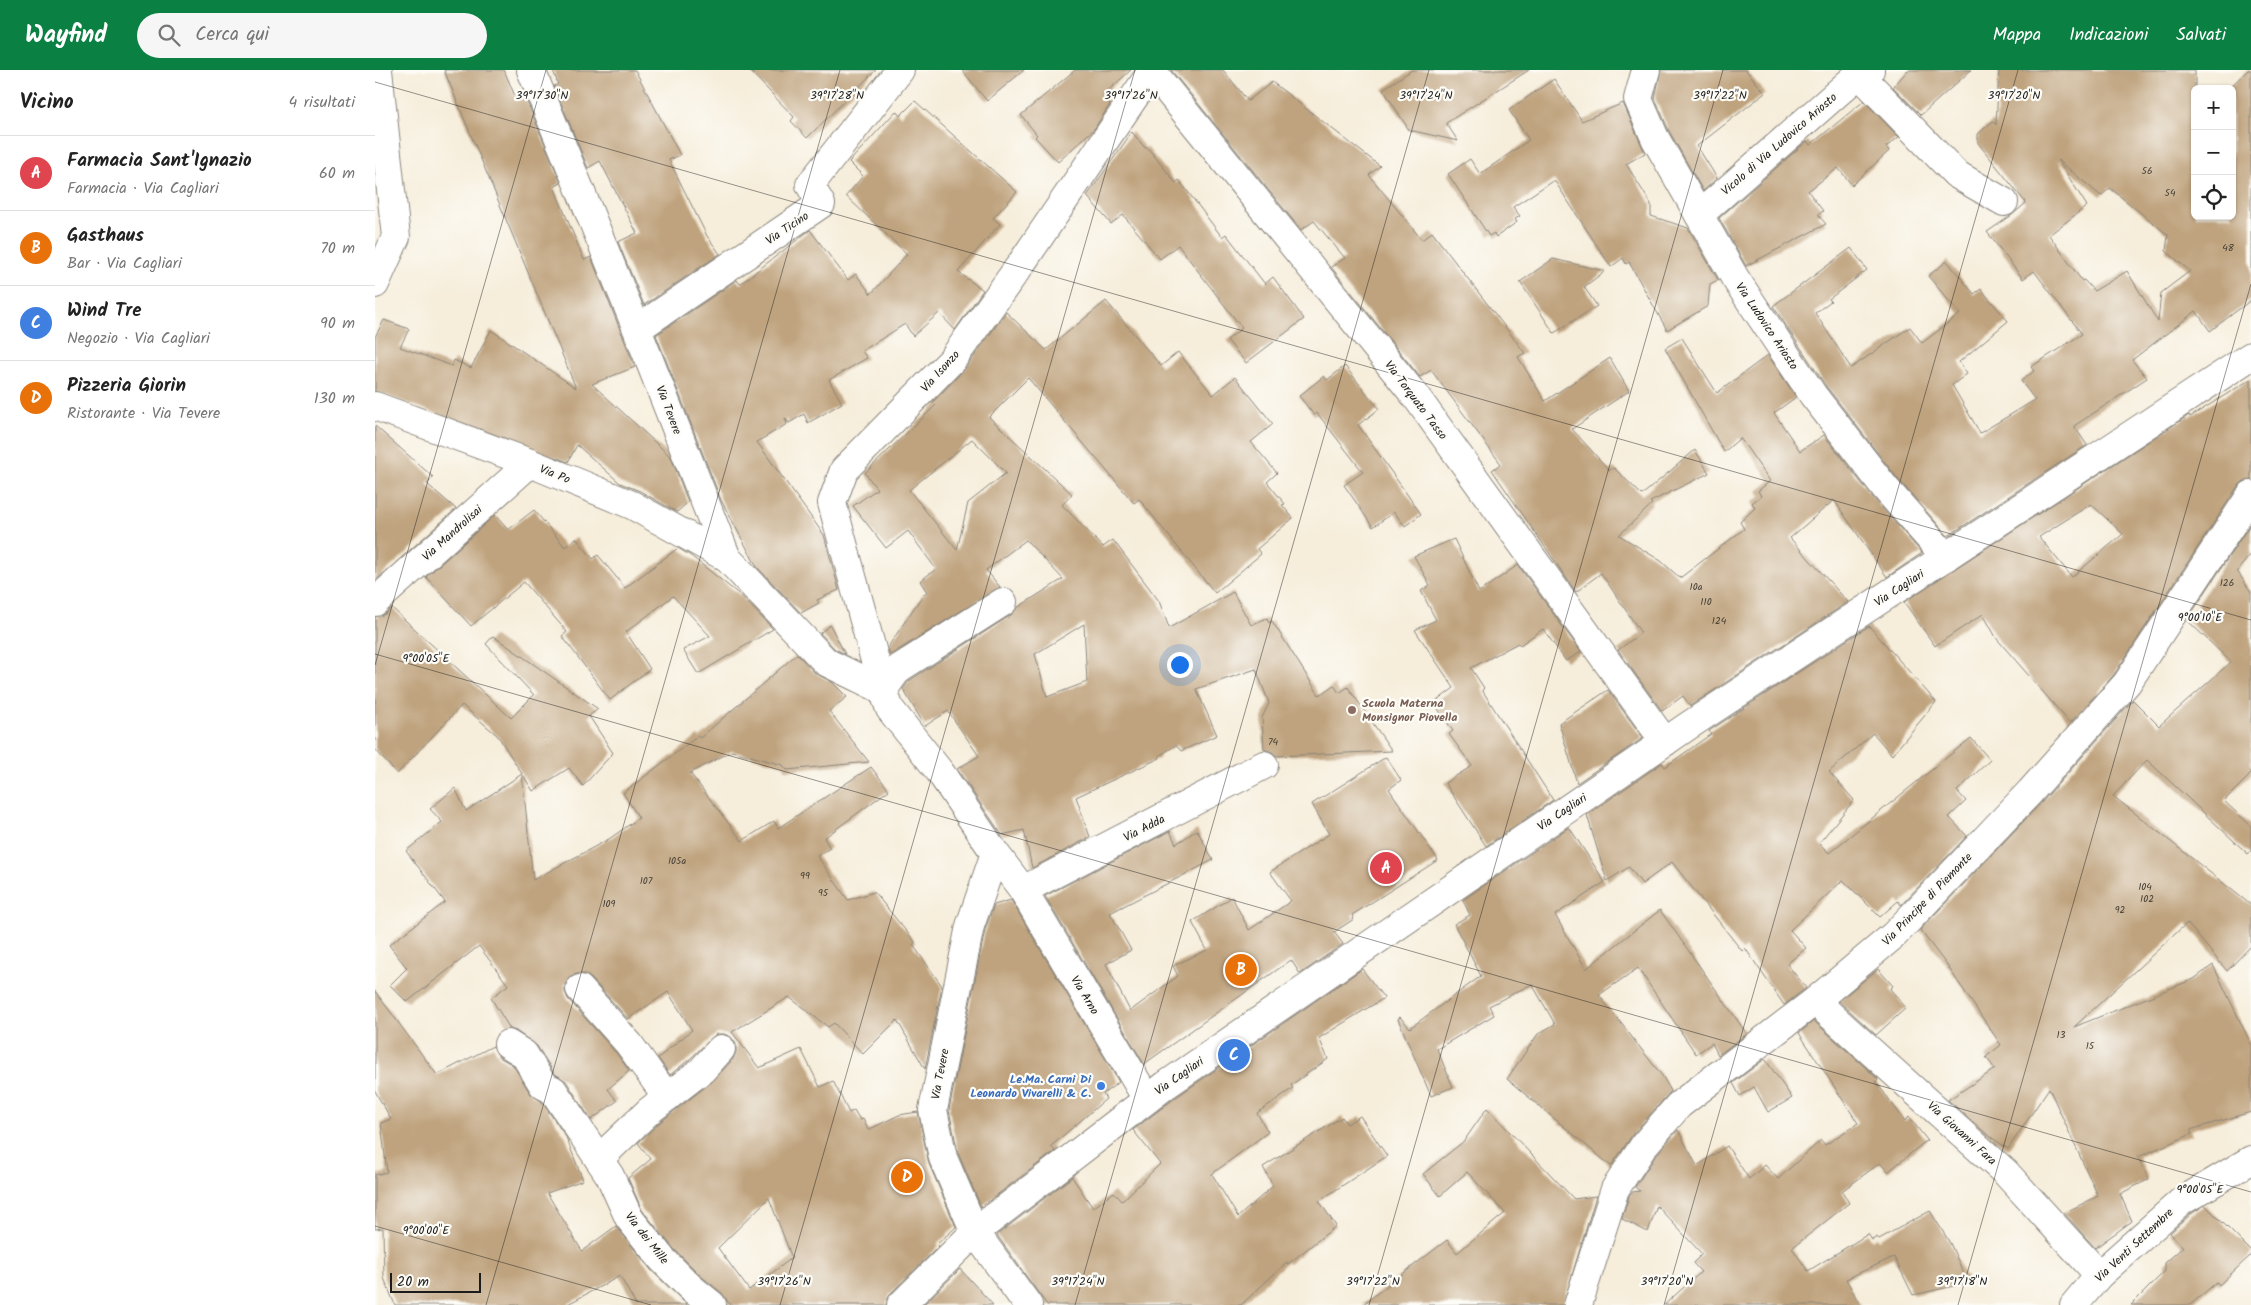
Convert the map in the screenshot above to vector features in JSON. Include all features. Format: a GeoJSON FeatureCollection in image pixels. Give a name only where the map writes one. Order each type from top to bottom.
{"type":"FeatureCollection","features":[{"type":"Feature","properties":{"kind":"street"},"geometry":{"type":"LineString","coordinates":[[375,284],[396,237],[378,70]]}},
{"type":"Feature","properties":{"kind":"street","name":"Via Tevere"},"geometry":{"type":"LineString","coordinates":[[531,70],[637,329],[727,558],[826,662],[883,690]]}},
{"type":"Feature","properties":{"kind":"street","name":"Via Ticino"},"geometry":{"type":"LineString","coordinates":[[637,329],[821,204],[810,185],[900,70]]}},
{"type":"Feature","properties":{"kind":"street","name":"Via Ludovico Ariosto"},"geometry":{"type":"LineString","coordinates":[[1646,70],[1638,99],[1655,138],[1735,278],[1813,395],[1886,489],[1946,557]]}},
{"type":"Feature","properties":{"kind":"street","name":"Via Isonzo"},"geometry":{"type":"LineString","coordinates":[[883,690],[832,503],[844,470],[952,360],[1021,264],[1151,71]]}},
{"type":"Feature","properties":{"kind":"street","name":"Via Torquato Tasso"},"geometry":{"type":"LineString","coordinates":[[1151,71],[1417,398],[1665,742]]}},
{"type":"Feature","properties":{"kind":"street","name":"Vicolo di Via Ludovico Ariosto"},"geometry":{"type":"LineString","coordinates":[[1699,215],[1865,72],[1956,174],[2004,202]]}},
{"type":"Feature","properties":{"kind":"street","name":"Via Cagliari"},"geometry":{"type":"LineString","coordinates":[[901,1305],[975,1232],[1147,1099],[1665,742],[2251,356]]}},
{"type":"Feature","properties":{"kind":"street","name":"Via Po"},"geometry":{"type":"LineString","coordinates":[[375,406],[530,464],[632,505],[727,558]]}},
{"type":"Feature","properties":{"kind":"street","name":"Via Mandrolisai"},"geometry":{"type":"LineString","coordinates":[[375,602],[530,464]]}},
{"type":"Feature","properties":{"kind":"street","name":"Via Principe di Piemonte"},"geometry":{"type":"LineString","coordinates":[[1578,1305],[1615,1189],[1645,1144],[1679,1105],[1815,1001],[1894,935],[2030,792],[2127,683],[2251,495]]}},
{"type":"Feature","properties":{"kind":"street"},"geometry":{"type":"LineString","coordinates":[[1003,602],[898,669],[883,690],[890,708],[939,772],[1023,890]]}},
{"type":"Feature","properties":{"kind":"street","name":"Via Adda"},"geometry":{"type":"LineString","coordinates":[[1023,890],[1264,765]]}},
{"type":"Feature","properties":{"kind":"street","name":"Via Tevere"},"geometry":{"type":"LineString","coordinates":[[995,853],[970,926],[933,1110],[943,1158],[975,1232],[1028,1305]]}},
{"type":"Feature","properties":{"kind":"street","name":"Via Arno"},"geometry":{"type":"LineString","coordinates":[[1023,890],[1147,1099]]}},
{"type":"Feature","properties":{"kind":"street"},"geometry":{"type":"LineString","coordinates":[[580,988],[629,1044],[667,1097]]}},
{"type":"Feature","properties":{"kind":"street","name":"Via Giovanni Fara"},"geometry":{"type":"LineString","coordinates":[[1815,1001],[2006,1173],[2099,1275]]}},
{"type":"Feature","properties":{"kind":"street","name":"Via dei Mille"},"geometry":{"type":"LineString","coordinates":[[507,1044],[524,1054],[543,1086],[553,1090],[599,1159],[629,1218],[662,1259],[691,1288],[712,1305]]}},
{"type":"Feature","properties":{"kind":"street"},"geometry":{"type":"LineString","coordinates":[[599,1159],[649,1111],[702,1070],[721,1049]]}},
{"type":"Feature","properties":{"kind":"street","name":"Via Venti Settembre"},"geometry":{"type":"LineString","coordinates":[[2073,1305],[2099,1275],[2182,1201],[2251,1160]]}},
{"type":"Feature","properties":{"kind":"building"},"geometry":{"type":"Polygon","coordinates":[[[444,70],[504,70],[517,101],[525,97],[561,183],[554,187],[584,260],[591,257],[635,367],[592,384],[671,457],[688,502],[677,512],[640,491],[620,483],[577,445],[568,462],[375,391],[375,337],[384,320],[409,329],[400,347],[452,366],[454,360],[471,368],[491,330],[576,388],[444,70]]]}},
{"type":"Feature","properties":{"kind":"building"},"geometry":{"type":"Polygon","coordinates":[[[553,70],[635,70],[680,155],[669,160],[707,236],[720,254],[644,305],[618,242],[637,233],[600,161],[588,168],[554,86],[558,84],[553,70]]]}},
{"type":"Feature","properties":{"kind":"building"},"geometry":{"type":"Polygon","coordinates":[[[749,70],[876,70],[807,138],[791,121],[794,117],[749,70]]]}},
{"type":"Feature","properties":{"kind":"building"},"geometry":{"type":"Polygon","coordinates":[[[962,70],[1024,70],[987,101],[962,70]]]}},
{"type":"Feature","properties":{"kind":"building"},"geometry":{"type":"Polygon","coordinates":[[[1075,70],[1131,70],[1103,95],[1110,104],[1095,128],[1058,162],[1035,137],[1037,135],[1021,115],[1075,70]]]}},
{"type":"Feature","properties":{"kind":"building"},"geometry":{"type":"Polygon","coordinates":[[[1171,70],[1223,70],[1248,101],[1272,82],[1380,166],[1369,175],[1422,240],[1432,232],[1525,353],[1518,357],[1545,401],[1610,358],[1629,391],[1572,429],[1609,470],[1614,468],[1642,495],[1695,450],[1709,473],[1650,502],[1652,504],[1619,535],[1661,561],[1680,578],[1744,529],[1740,522],[1755,508],[1752,503],[1761,496],[1758,491],[1770,481],[1740,438],[1724,452],[1665,348],[1682,338],[1717,393],[1768,355],[1796,397],[1774,413],[1800,451],[1824,435],[1874,499],[1922,553],[1887,577],[1834,500],[1790,538],[1848,602],[1690,706],[1683,696],[1662,711],[1618,650],[1641,633],[1601,573],[1576,592],[1492,470],[1501,464],[1431,370],[1420,377],[1331,267],[1345,258],[1314,221],[1301,230],[1171,70]]]}},
{"type":"Feature","properties":{"kind":"building"},"geometry":{"type":"Polygon","coordinates":[[[1412,70],[1529,70],[1446,123],[1458,141],[1409,130],[1383,89],[1412,70]]]}},
{"type":"Feature","properties":{"kind":"building"},"geometry":{"type":"Polygon","coordinates":[[[1661,70],[1746,70],[1765,93],[1697,146],[1717,178],[1703,191],[1669,131],[1655,98],[1661,70]]]}},
{"type":"Feature","properties":{"kind":"building"},"geometry":{"type":"Polygon","coordinates":[[[1908,70],[1971,70],[1921,115],[1893,87],[1908,70]]]}},
{"type":"Feature","properties":{"kind":"building"},"geometry":{"type":"Polygon","coordinates":[[[1999,70],[2195,70],[2195,85],[2191,85],[2191,220],[2236,220],[2236,85],[2232,85],[2248,70],[2251,70],[2251,300],[2210,331],[2196,311],[2132,360],[2147,378],[2074,426],[2087,445],[1948,536],[1898,479],[1826,386],[1773,306],[1851,248],[1867,270],[1829,299],[1831,301],[1815,313],[1851,368],[1910,327],[1922,343],[1960,314],[1928,276],[1947,261],[1974,294],[1981,289],[2008,321],[1959,362],[1967,374],[1952,385],[1980,433],[2035,400],[2021,381],[2034,371],[2031,367],[2082,334],[2034,271],[2023,279],[1987,232],[2026,203],[1978,143],[1978,134],[1993,121],[1996,125],[1999,70]],[[2058,160],[2087,206],[2049,235],[2082,281],[2084,280],[2094,291],[2127,271],[2158,322],[2161,293],[2190,271],[2166,251],[2168,235],[2110,188],[2101,196],[2058,160]]]}},
{"type":"Feature","properties":{"kind":"building"},"geometry":{"type":"Polygon","coordinates":[[[1554,79],[1582,121],[1623,103],[1645,153],[1626,164],[1651,204],[1651,216],[1688,228],[1718,280],[1710,284],[1708,306],[1667,330],[1629,262],[1626,264],[1623,258],[1611,267],[1554,180],[1513,207],[1520,216],[1515,219],[1517,222],[1496,237],[1494,233],[1489,236],[1448,174],[1470,159],[1480,174],[1529,140],[1509,110],[1554,79]]]}},
{"type":"Feature","properties":{"kind":"building"},"geometry":{"type":"Polygon","coordinates":[[[915,101],[1017,192],[993,218],[1000,224],[958,272],[983,290],[955,330],[939,313],[913,336],[905,324],[862,351],[867,358],[829,380],[842,403],[808,423],[804,414],[789,423],[785,418],[787,424],[757,442],[824,535],[839,590],[817,600],[819,603],[801,613],[757,567],[721,500],[656,335],[737,280],[740,284],[810,230],[848,280],[856,274],[871,294],[907,254],[846,196],[863,176],[849,162],[896,111],[900,116],[915,101]]]}},
{"type":"Feature","properties":{"kind":"building"},"geometry":{"type":"Polygon","coordinates":[[[1864,101],[1899,137],[1886,147],[1889,151],[1852,185],[1838,168],[1808,191],[1823,211],[1818,215],[1826,224],[1746,266],[1719,218],[1807,141],[1810,145],[1864,101]]]}},
{"type":"Feature","properties":{"kind":"building"},"geometry":{"type":"Polygon","coordinates":[[[1132,132],[1145,148],[1147,147],[1176,183],[1179,180],[1222,237],[1226,234],[1265,284],[1273,277],[1304,319],[1246,363],[1227,340],[1242,328],[1178,245],[1160,259],[1123,215],[1111,224],[1087,196],[1132,132]]]}},
{"type":"Feature","properties":{"kind":"building"},"geometry":{"type":"Polygon","coordinates":[[[1553,259],[1605,271],[1584,287],[1597,306],[1554,333],[1520,282],[1553,259]]]}},
{"type":"Feature","properties":{"kind":"building"},"geometry":{"type":"Polygon","coordinates":[[[1106,301],[1161,366],[1178,352],[1213,395],[1235,377],[1273,424],[1251,442],[1277,473],[1267,482],[1285,504],[1282,505],[1293,518],[1257,549],[1261,554],[1215,593],[1139,499],[1134,503],[1028,378],[989,417],[1072,494],[1062,505],[1103,547],[1113,540],[1159,601],[1169,628],[1233,592],[1251,625],[1267,618],[1269,623],[1272,621],[1319,695],[1334,685],[1339,693],[1348,687],[1392,751],[1277,756],[1264,749],[1262,718],[1269,703],[1256,669],[1196,689],[1217,735],[1181,751],[1176,745],[1159,756],[1160,758],[1076,797],[1090,837],[1032,868],[1024,830],[1002,835],[957,769],[979,756],[948,711],[925,726],[903,689],[909,681],[1063,579],[1026,540],[986,570],[1000,587],[890,655],[888,647],[922,596],[927,592],[920,581],[936,569],[908,531],[886,548],[853,506],[877,489],[865,473],[936,405],[933,402],[965,369],[1006,312],[1046,350],[1106,301]],[[972,439],[909,490],[957,550],[968,503],[1006,473],[972,439]],[[1084,624],[1035,654],[1047,697],[1087,682],[1084,624]]]}},
{"type":"Feature","properties":{"kind":"building"},"geometry":{"type":"Polygon","coordinates":[[[1345,366],[1379,409],[1358,425],[1421,514],[1405,526],[1394,512],[1373,527],[1344,485],[1363,472],[1317,413],[1314,415],[1299,396],[1324,376],[1327,380],[1345,366]]]}},
{"type":"Feature","properties":{"kind":"building"},"geometry":{"type":"Polygon","coordinates":[[[2251,379],[2251,480],[2244,481],[2238,486],[2113,676],[2070,723],[1997,639],[1983,614],[1935,646],[1904,602],[2189,415],[2190,417],[2251,379]],[[2091,504],[2039,537],[2072,577],[2123,534],[2091,504]]]}},
{"type":"Feature","properties":{"kind":"building"},"geometry":{"type":"Polygon","coordinates":[[[375,426],[433,477],[427,484],[456,509],[375,581],[375,426]]]}},
{"type":"Feature","properties":{"kind":"building"},"geometry":{"type":"Polygon","coordinates":[[[534,510],[565,547],[576,538],[593,559],[598,555],[625,588],[678,548],[740,595],[773,629],[698,674],[683,650],[710,636],[673,596],[626,632],[650,669],[610,700],[562,636],[567,632],[524,582],[471,626],[426,577],[495,515],[508,530],[534,510]]]}},
{"type":"Feature","properties":{"kind":"building"},"geometry":{"type":"Polygon","coordinates":[[[2251,523],[2251,554],[2237,571],[2251,592],[2251,774],[2224,801],[2251,826],[2251,851],[2248,854],[2147,760],[2113,796],[2251,905],[2251,946],[2227,971],[2187,923],[2074,1027],[2194,979],[2213,965],[2251,1044],[2251,1112],[2190,1130],[2192,1134],[2138,1157],[2149,1179],[2120,1194],[2132,1221],[2095,1248],[2064,1213],[2098,1196],[2049,1088],[2008,1149],[1988,1135],[1948,1100],[1995,1069],[1986,1057],[2001,1045],[1946,964],[1920,930],[2042,802],[2133,700],[2159,726],[2231,662],[2187,620],[2251,523]]]}},
{"type":"Feature","properties":{"kind":"building"},"geometry":{"type":"Polygon","coordinates":[[[1454,539],[1479,592],[1518,565],[1581,652],[1566,661],[1543,629],[1520,645],[1518,643],[1471,668],[1484,688],[1482,690],[1553,800],[1486,846],[1445,783],[1472,766],[1449,734],[1453,731],[1434,703],[1454,688],[1415,630],[1436,620],[1421,591],[1430,585],[1414,556],[1454,539]]]}},
{"type":"Feature","properties":{"kind":"building"},"geometry":{"type":"Polygon","coordinates":[[[392,608],[511,718],[534,695],[486,644],[493,636],[598,709],[589,716],[613,753],[583,786],[569,768],[533,791],[498,736],[462,705],[397,774],[375,749],[375,617],[385,614],[392,608]]]}},
{"type":"Feature","properties":{"kind":"building"},"geometry":{"type":"Polygon","coordinates":[[[830,625],[845,654],[835,649],[820,633],[830,625]]]}},
{"type":"Feature","properties":{"kind":"building"},"geometry":{"type":"Polygon","coordinates":[[[1869,626],[1936,702],[1892,755],[1873,733],[1829,772],[1854,800],[1819,843],[1829,853],[1971,738],[1990,760],[1957,791],[1966,801],[1949,817],[1967,836],[1901,905],[1898,901],[1880,917],[1843,880],[1790,930],[1806,948],[1787,964],[1806,988],[1784,1005],[1745,948],[1742,951],[1672,862],[1642,884],[1629,867],[1607,881],[1587,815],[1662,763],[1665,767],[1711,734],[1709,731],[1869,626]]]}},
{"type":"Feature","properties":{"kind":"building"},"geometry":{"type":"Polygon","coordinates":[[[797,654],[815,673],[832,682],[847,697],[829,711],[869,762],[787,770],[783,765],[732,751],[690,773],[742,841],[774,821],[778,828],[871,767],[889,790],[824,838],[830,848],[817,856],[848,900],[874,892],[915,942],[913,945],[942,986],[925,1069],[897,1020],[863,1054],[834,1023],[828,1027],[789,997],[732,1032],[759,1068],[801,1049],[820,1087],[833,1081],[849,1113],[854,1110],[860,1120],[863,1119],[868,1130],[899,1115],[918,1112],[929,1164],[956,1227],[937,1244],[939,1246],[890,1294],[886,1305],[730,1305],[722,1293],[701,1276],[674,1249],[642,1210],[628,1178],[651,1159],[638,1143],[659,1123],[713,1081],[733,1059],[736,1052],[736,1044],[731,1037],[724,1034],[716,1034],[670,1075],[658,1058],[692,1030],[668,992],[628,1019],[592,979],[585,974],[576,974],[569,978],[565,984],[565,992],[568,999],[617,1054],[629,1071],[608,1089],[617,1101],[591,1120],[566,1081],[554,1073],[537,1046],[516,1031],[510,1029],[491,998],[508,985],[479,946],[407,1002],[390,985],[407,968],[389,945],[445,902],[406,851],[442,822],[430,809],[455,788],[466,811],[522,774],[533,880],[609,839],[639,818],[623,793],[698,736],[700,738],[797,654]],[[769,1198],[718,1248],[749,1290],[792,1258],[769,1198]]]}},
{"type":"Feature","properties":{"kind":"building"},"geometry":{"type":"Polygon","coordinates":[[[1608,690],[1643,738],[1577,783],[1559,723],[1608,690]]]}},
{"type":"Feature","properties":{"kind":"building"},"geometry":{"type":"Polygon","coordinates":[[[1386,757],[1401,780],[1389,789],[1438,860],[1352,915],[1354,919],[1334,932],[1343,944],[1300,974],[1291,960],[1144,1064],[1045,896],[1170,831],[1176,844],[1197,830],[1213,860],[1110,913],[1131,950],[1106,964],[1130,1011],[1178,976],[1173,966],[1207,950],[1192,922],[1232,897],[1249,930],[1291,901],[1270,872],[1329,834],[1312,804],[1386,757]]]}},
{"type":"Feature","properties":{"kind":"building"},"geometry":{"type":"Polygon","coordinates":[[[1569,827],[1605,882],[1555,915],[1586,969],[1660,910],[1747,1034],[1718,1055],[1712,1043],[1696,1054],[1638,968],[1599,995],[1663,1077],[1671,1091],[1633,1134],[1611,1166],[1507,1079],[1538,1034],[1555,1024],[1532,984],[1489,1006],[1494,1015],[1437,1049],[1453,1087],[1431,1096],[1398,1019],[1400,1017],[1410,1028],[1481,976],[1454,924],[1470,915],[1463,900],[1569,827]]]}},
{"type":"Feature","properties":{"kind":"building"},"geometry":{"type":"Polygon","coordinates":[[[1011,900],[1119,1082],[1103,1094],[1106,1099],[1051,1146],[1055,1151],[981,1207],[958,1153],[949,1110],[985,930],[994,905],[1011,900]]]}},
{"type":"Feature","properties":{"kind":"building"},"geometry":{"type":"Polygon","coordinates":[[[1362,969],[1384,998],[1319,1038],[1328,1059],[1291,1085],[1293,1088],[1257,1113],[1268,1132],[1212,1174],[1238,1217],[1273,1186],[1263,1167],[1342,1117],[1347,1124],[1360,1116],[1387,1156],[1319,1201],[1336,1226],[1288,1264],[1287,1262],[1241,1305],[1047,1305],[997,1235],[1072,1177],[1093,1208],[1114,1192],[1122,1201],[1160,1164],[1133,1130],[1175,1098],[1362,969]]]}},
{"type":"Feature","properties":{"kind":"building"},"geometry":{"type":"Polygon","coordinates":[[[1878,969],[1893,986],[1890,989],[1906,1008],[1876,1035],[1839,1001],[1878,969]]]}},
{"type":"Feature","properties":{"kind":"building"},"geometry":{"type":"Polygon","coordinates":[[[375,991],[437,1075],[493,1046],[499,1057],[513,1065],[530,1093],[542,1102],[566,1137],[583,1180],[547,1193],[582,1251],[616,1226],[651,1270],[687,1305],[636,1305],[620,1276],[566,1305],[395,1305],[384,1278],[383,1228],[375,1229],[375,1175],[387,1172],[381,1123],[391,1119],[375,1091],[375,991]]]}},
{"type":"Feature","properties":{"kind":"building"},"geometry":{"type":"Polygon","coordinates":[[[1814,1021],[1878,1079],[1876,1082],[1905,1121],[1909,1117],[1927,1140],[1888,1172],[1880,1163],[1842,1191],[1849,1203],[1792,1248],[1808,1271],[1868,1234],[1872,1240],[1877,1237],[1879,1239],[1930,1211],[1950,1243],[1968,1283],[1913,1295],[1894,1257],[1846,1279],[1860,1305],[1664,1305],[1701,1272],[1693,1263],[1702,1254],[1657,1206],[1648,1232],[1622,1219],[1629,1196],[1632,1192],[1640,1191],[1635,1187],[1657,1154],[1678,1130],[1697,1166],[1727,1146],[1749,1179],[1765,1165],[1778,1179],[1821,1140],[1825,1145],[1858,1123],[1799,1033],[1814,1021]]]}},
{"type":"Feature","properties":{"kind":"building"},"geometry":{"type":"Polygon","coordinates":[[[1765,1059],[1792,1098],[1768,1112],[1754,1087],[1740,1096],[1733,1083],[1765,1059]]]}},
{"type":"Feature","properties":{"kind":"building"},"geometry":{"type":"Polygon","coordinates":[[[1487,1108],[1574,1199],[1596,1196],[1563,1305],[1362,1305],[1447,1240],[1457,1253],[1505,1213],[1467,1172],[1440,1196],[1423,1174],[1464,1141],[1487,1108]]]}},
{"type":"Feature","properties":{"kind":"building"},"geometry":{"type":"Polygon","coordinates":[[[2205,1205],[2251,1251],[2251,1255],[2219,1285],[2217,1282],[2190,1305],[2131,1305],[2165,1271],[2165,1263],[2183,1247],[2170,1233],[2191,1214],[2205,1205]]]}},
{"type":"Feature","properties":{"kind":"building"},"geometry":{"type":"Polygon","coordinates":[[[960,1269],[993,1305],[923,1305],[960,1269]]]}},
{"type":"Feature","properties":{"kind":"place","name":"Scuola Materna Monsignor Piovella"},"geometry":{"type":"Point","coordinates":[1352,710]}},
{"type":"Feature","properties":{"kind":"place","name":"Farmacia Sant'Ignazio"},"geometry":{"type":"Point","coordinates":[1386,868]}},
{"type":"Feature","properties":{"kind":"place","name":"Gasthaus"},"geometry":{"type":"Point","coordinates":[1241,970]}},
{"type":"Feature","properties":{"kind":"place","name":"Wind Tre"},"geometry":{"type":"Point","coordinates":[1234,1055]}},
{"type":"Feature","properties":{"kind":"place","name":"Le.Ma. Carni Di Leonardo Vivarelli & C."},"geometry":{"type":"Point","coordinates":[1101,1086]}},
{"type":"Feature","properties":{"kind":"place","name":"Pizzeria Giorin"},"geometry":{"type":"Point","coordinates":[907,1177]}}]}
